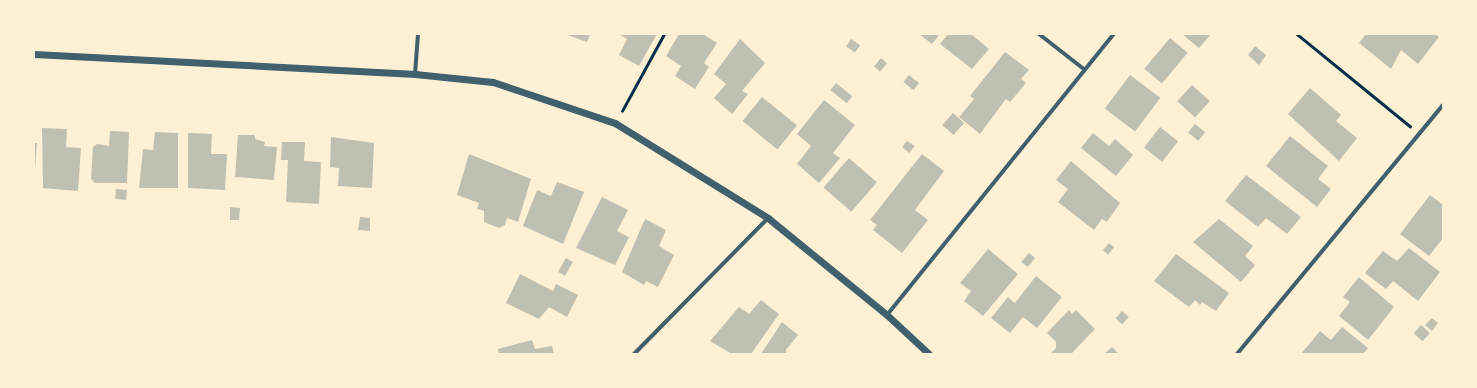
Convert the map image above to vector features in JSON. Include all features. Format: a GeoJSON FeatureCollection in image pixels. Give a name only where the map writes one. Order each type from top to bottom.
{"type":"FeatureCollection","features":[{"type":"Feature","properties":{"kind":"street"},"geometry":{"type":"LineString","coordinates":[[415,74],[418,34]]}},
{"type":"Feature","properties":{"kind":"street"},"geometry":{"type":"LineString","coordinates":[[1039,34],[1085,70]]}},
{"type":"Feature","properties":{"kind":"street"},"geometry":{"type":"LineString","coordinates":[[887,315],[1114,34]]}},
{"type":"Feature","properties":{"kind":"street"},"geometry":{"type":"LineString","coordinates":[[34,54],[415,74],[493,82],[615,123],[768,218],[887,315],[929,354]]}},
{"type":"Feature","properties":{"kind":"street"},"geometry":{"type":"LineString","coordinates":[[1237,354],[1443,105]]}},
{"type":"Feature","properties":{"kind":"street"},"geometry":{"type":"LineString","coordinates":[[634,354],[768,218]]}},
{"type":"Feature","properties":{"kind":"path"},"geometry":{"type":"LineString","coordinates":[[615,123],[664,34]]}},
{"type":"Feature","properties":{"kind":"path"},"geometry":{"type":"LineString","coordinates":[[1297,34],[1420,134]]}},
{"type":"Feature","properties":{"kind":"building"},"geometry":{"type":"Polygon","coordinates":[[[565,34],[590,34],[587,42],[565,34]]]}},
{"type":"Feature","properties":{"kind":"building"},"geometry":{"type":"Polygon","coordinates":[[[618,34],[657,34],[639,66],[619,55],[627,39],[618,34]]]}},
{"type":"Feature","properties":{"kind":"building"},"geometry":{"type":"Polygon","coordinates":[[[679,34],[703,34],[717,43],[704,63],[709,67],[695,89],[675,76],[681,66],[666,56],[679,34]]]}},
{"type":"Feature","properties":{"kind":"building"},"geometry":{"type":"Polygon","coordinates":[[[919,34],[940,34],[932,44],[919,34]]]}},
{"type":"Feature","properties":{"kind":"building"},"geometry":{"type":"Polygon","coordinates":[[[948,34],[971,34],[989,49],[972,69],[940,44],[948,34]]]}},
{"type":"Feature","properties":{"kind":"building"},"geometry":{"type":"Polygon","coordinates":[[[1182,34],[1211,34],[1199,48],[1182,34]]]}},
{"type":"Feature","properties":{"kind":"building"},"geometry":{"type":"Polygon","coordinates":[[[1366,34],[1435,34],[1439,37],[1418,64],[1401,50],[1391,69],[1359,43],[1366,34]]]}},
{"type":"Feature","properties":{"kind":"building"},"geometry":{"type":"Polygon","coordinates":[[[1170,38],[1188,53],[1162,83],[1144,69],[1170,38]]]}},
{"type":"Feature","properties":{"kind":"building"},"geometry":{"type":"Polygon","coordinates":[[[740,39],[765,63],[742,91],[748,94],[732,114],[714,98],[726,84],[714,74],[740,39]]]}},
{"type":"Feature","properties":{"kind":"building"},"geometry":{"type":"Polygon","coordinates":[[[851,39],[860,45],[855,53],[846,46],[851,39]]]}},
{"type":"Feature","properties":{"kind":"building"},"geometry":{"type":"Polygon","coordinates":[[[1255,46],[1266,55],[1259,65],[1248,55],[1255,46]]]}},
{"type":"Feature","properties":{"kind":"building"},"geometry":{"type":"Polygon","coordinates":[[[1005,52],[1029,70],[1021,79],[1026,83],[1010,102],[1006,99],[980,134],[959,117],[974,99],[970,96],[1005,52]]]}},
{"type":"Feature","properties":{"kind":"building"},"geometry":{"type":"Polygon","coordinates":[[[881,58],[887,63],[880,72],[874,66],[881,58]]]}},
{"type":"Feature","properties":{"kind":"building"},"geometry":{"type":"Polygon","coordinates":[[[909,75],[919,83],[913,90],[903,82],[909,75]]]}},
{"type":"Feature","properties":{"kind":"building"},"geometry":{"type":"Polygon","coordinates":[[[1130,75],[1160,98],[1135,131],[1105,109],[1130,75]]]}},
{"type":"Feature","properties":{"kind":"building"},"geometry":{"type":"Polygon","coordinates":[[[836,83],[852,96],[847,103],[830,90],[836,83]]]}},
{"type":"Feature","properties":{"kind":"building"},"geometry":{"type":"Polygon","coordinates":[[[1192,85],[1210,101],[1195,117],[1177,101],[1192,85]]]}},
{"type":"Feature","properties":{"kind":"building"},"geometry":{"type":"Polygon","coordinates":[[[1310,88],[1341,115],[1336,121],[1357,138],[1339,161],[1288,114],[1310,88]]]}},
{"type":"Feature","properties":{"kind":"building"},"geometry":{"type":"Polygon","coordinates":[[[762,97],[797,125],[777,149],[742,121],[762,97]]]}},
{"type":"Feature","properties":{"kind":"building"},"geometry":{"type":"Polygon","coordinates":[[[824,100],[855,125],[833,153],[840,158],[819,183],[797,164],[811,146],[797,134],[824,100]]]}},
{"type":"Feature","properties":{"kind":"building"},"geometry":{"type":"Polygon","coordinates":[[[953,113],[964,123],[953,135],[942,125],[953,113]]]}},
{"type":"Feature","properties":{"kind":"building"},"geometry":{"type":"Polygon","coordinates":[[[1195,124],[1205,132],[1198,141],[1188,133],[1195,124]]]}},
{"type":"Feature","properties":{"kind":"building"},"geometry":{"type":"Polygon","coordinates":[[[1160,127],[1178,141],[1162,162],[1144,147],[1160,127]]]}},
{"type":"Feature","properties":{"kind":"building"},"geometry":{"type":"Polygon","coordinates":[[[42,128],[67,129],[66,147],[81,148],[78,191],[43,188],[42,128]]]}},
{"type":"Feature","properties":{"kind":"building"},"geometry":{"type":"Polygon","coordinates":[[[110,131],[129,132],[127,183],[95,183],[91,179],[93,147],[97,144],[109,146],[110,131]]]}},
{"type":"Feature","properties":{"kind":"building"},"geometry":{"type":"Polygon","coordinates":[[[155,132],[178,133],[178,188],[139,188],[143,149],[153,150],[155,132]]]}},
{"type":"Feature","properties":{"kind":"building"},"geometry":{"type":"Polygon","coordinates":[[[188,133],[212,134],[211,154],[227,154],[225,190],[188,188],[188,133]]]}},
{"type":"Feature","properties":{"kind":"building"},"geometry":{"type":"Polygon","coordinates":[[[1093,133],[1109,146],[1115,139],[1133,155],[1116,176],[1081,148],[1093,133]]]}},
{"type":"Feature","properties":{"kind":"building"},"geometry":{"type":"Polygon","coordinates":[[[238,135],[255,135],[255,139],[265,142],[264,146],[277,147],[274,180],[235,177],[238,135]]]}},
{"type":"Feature","properties":{"kind":"building"},"geometry":{"type":"Polygon","coordinates":[[[1290,136],[1328,166],[1318,179],[1331,189],[1317,207],[1266,166],[1290,136]]]}},
{"type":"Feature","properties":{"kind":"building"},"geometry":{"type":"Polygon","coordinates":[[[331,137],[374,143],[372,188],[338,186],[339,168],[330,167],[331,137]]]}},
{"type":"Feature","properties":{"kind":"building"},"geometry":{"type":"Polygon","coordinates":[[[907,141],[915,146],[909,153],[902,147],[907,141]]]}},
{"type":"Feature","properties":{"kind":"building"},"geometry":{"type":"Polygon","coordinates":[[[282,142],[305,142],[304,161],[321,162],[319,204],[286,202],[288,160],[281,160],[282,142]]]}},
{"type":"Feature","properties":{"kind":"building"},"geometry":{"type":"Polygon","coordinates":[[[34,143],[37,143],[35,168],[34,168],[34,143]]]}},
{"type":"Feature","properties":{"kind":"building"},"geometry":{"type":"Polygon","coordinates":[[[469,154],[531,179],[518,222],[507,218],[505,225],[499,228],[484,222],[484,211],[477,209],[479,203],[457,195],[469,154]]]}},
{"type":"Feature","properties":{"kind":"building"},"geometry":{"type":"Polygon","coordinates":[[[922,154],[944,171],[915,210],[928,220],[902,253],[873,230],[877,225],[870,220],[922,154]]]}},
{"type":"Feature","properties":{"kind":"building"},"geometry":{"type":"Polygon","coordinates":[[[849,158],[877,182],[851,212],[823,187],[849,158]]]}},
{"type":"Feature","properties":{"kind":"building"},"geometry":{"type":"Polygon","coordinates":[[[1071,161],[1120,203],[1107,222],[1102,219],[1094,230],[1058,202],[1068,189],[1056,180],[1071,161]]]}},
{"type":"Feature","properties":{"kind":"building"},"geometry":{"type":"Polygon","coordinates":[[[1246,175],[1301,217],[1287,234],[1266,218],[1258,227],[1225,201],[1246,175]]]}},
{"type":"Feature","properties":{"kind":"building"},"geometry":{"type":"Polygon","coordinates":[[[557,182],[584,192],[563,244],[523,226],[537,190],[551,196],[557,182]]]}},
{"type":"Feature","properties":{"kind":"building"},"geometry":{"type":"Polygon","coordinates":[[[116,189],[127,190],[126,200],[115,199],[116,189]]]}},
{"type":"Feature","properties":{"kind":"building"},"geometry":{"type":"Polygon","coordinates":[[[1430,195],[1443,205],[1443,238],[1429,256],[1400,234],[1430,195]]]}},
{"type":"Feature","properties":{"kind":"building"},"geometry":{"type":"Polygon","coordinates":[[[602,197],[628,210],[617,231],[629,237],[615,265],[576,248],[602,197]]]}},
{"type":"Feature","properties":{"kind":"building"},"geometry":{"type":"Polygon","coordinates":[[[230,207],[240,208],[239,220],[230,220],[230,207]]]}},
{"type":"Feature","properties":{"kind":"building"},"geometry":{"type":"Polygon","coordinates":[[[360,217],[370,218],[370,231],[358,230],[360,217]]]}},
{"type":"Feature","properties":{"kind":"building"},"geometry":{"type":"Polygon","coordinates":[[[645,219],[666,230],[659,246],[674,255],[658,287],[646,281],[644,285],[622,272],[645,219]]]}},
{"type":"Feature","properties":{"kind":"building"},"geometry":{"type":"Polygon","coordinates":[[[1219,219],[1253,246],[1245,256],[1255,265],[1241,282],[1193,242],[1219,219]]]}},
{"type":"Feature","properties":{"kind":"building"},"geometry":{"type":"Polygon","coordinates":[[[1109,243],[1114,247],[1108,255],[1103,250],[1109,243]]]}},
{"type":"Feature","properties":{"kind":"building"},"geometry":{"type":"Polygon","coordinates":[[[1409,248],[1440,272],[1418,301],[1393,281],[1386,289],[1365,273],[1383,251],[1397,261],[1409,248]]]}},
{"type":"Feature","properties":{"kind":"building"},"geometry":{"type":"Polygon","coordinates":[[[988,249],[1018,274],[983,316],[964,301],[971,291],[960,283],[988,249]]]}},
{"type":"Feature","properties":{"kind":"building"},"geometry":{"type":"Polygon","coordinates":[[[1029,253],[1035,258],[1028,267],[1021,262],[1029,253]]]}},
{"type":"Feature","properties":{"kind":"building"},"geometry":{"type":"Polygon","coordinates":[[[1176,254],[1229,293],[1216,311],[1202,302],[1200,305],[1195,300],[1189,307],[1154,281],[1176,254]]]}},
{"type":"Feature","properties":{"kind":"building"},"geometry":{"type":"Polygon","coordinates":[[[566,258],[573,262],[565,276],[558,272],[566,258]]]}},
{"type":"Feature","properties":{"kind":"building"},"geometry":{"type":"Polygon","coordinates":[[[520,274],[553,291],[556,284],[578,295],[567,317],[549,307],[539,319],[506,303],[520,274]]]}},
{"type":"Feature","properties":{"kind":"building"},"geometry":{"type":"Polygon","coordinates":[[[1036,276],[1062,297],[1037,328],[1023,317],[1010,333],[991,318],[1008,297],[1015,303],[1036,276]]]}},
{"type":"Feature","properties":{"kind":"building"},"geometry":{"type":"Polygon","coordinates":[[[1359,277],[1394,307],[1368,340],[1339,316],[1350,302],[1343,297],[1359,277]]]}},
{"type":"Feature","properties":{"kind":"building"},"geometry":{"type":"Polygon","coordinates":[[[761,300],[779,314],[751,354],[732,354],[710,341],[739,307],[749,314],[761,300]]]}},
{"type":"Feature","properties":{"kind":"building"},"geometry":{"type":"Polygon","coordinates":[[[1069,310],[1072,314],[1076,310],[1095,329],[1071,354],[1050,354],[1056,348],[1056,342],[1047,333],[1069,310]]]}},
{"type":"Feature","properties":{"kind":"building"},"geometry":{"type":"Polygon","coordinates":[[[1122,311],[1129,317],[1122,324],[1115,319],[1122,311]]]}},
{"type":"Feature","properties":{"kind":"building"},"geometry":{"type":"Polygon","coordinates":[[[1432,318],[1438,323],[1432,331],[1425,325],[1432,318]]]}},
{"type":"Feature","properties":{"kind":"building"},"geometry":{"type":"Polygon","coordinates":[[[782,322],[798,335],[786,350],[786,354],[761,354],[782,322]]]}},
{"type":"Feature","properties":{"kind":"building"},"geometry":{"type":"Polygon","coordinates":[[[1421,325],[1430,333],[1423,341],[1414,333],[1421,325]]]}},
{"type":"Feature","properties":{"kind":"building"},"geometry":{"type":"Polygon","coordinates":[[[1342,327],[1368,348],[1363,354],[1301,354],[1320,331],[1331,340],[1342,327]]]}},
{"type":"Feature","properties":{"kind":"building"},"geometry":{"type":"Polygon","coordinates":[[[532,340],[535,349],[552,346],[554,354],[499,354],[498,349],[532,340]]]}},
{"type":"Feature","properties":{"kind":"building"},"geometry":{"type":"Polygon","coordinates":[[[1112,347],[1119,354],[1104,354],[1112,347]]]}}]}
